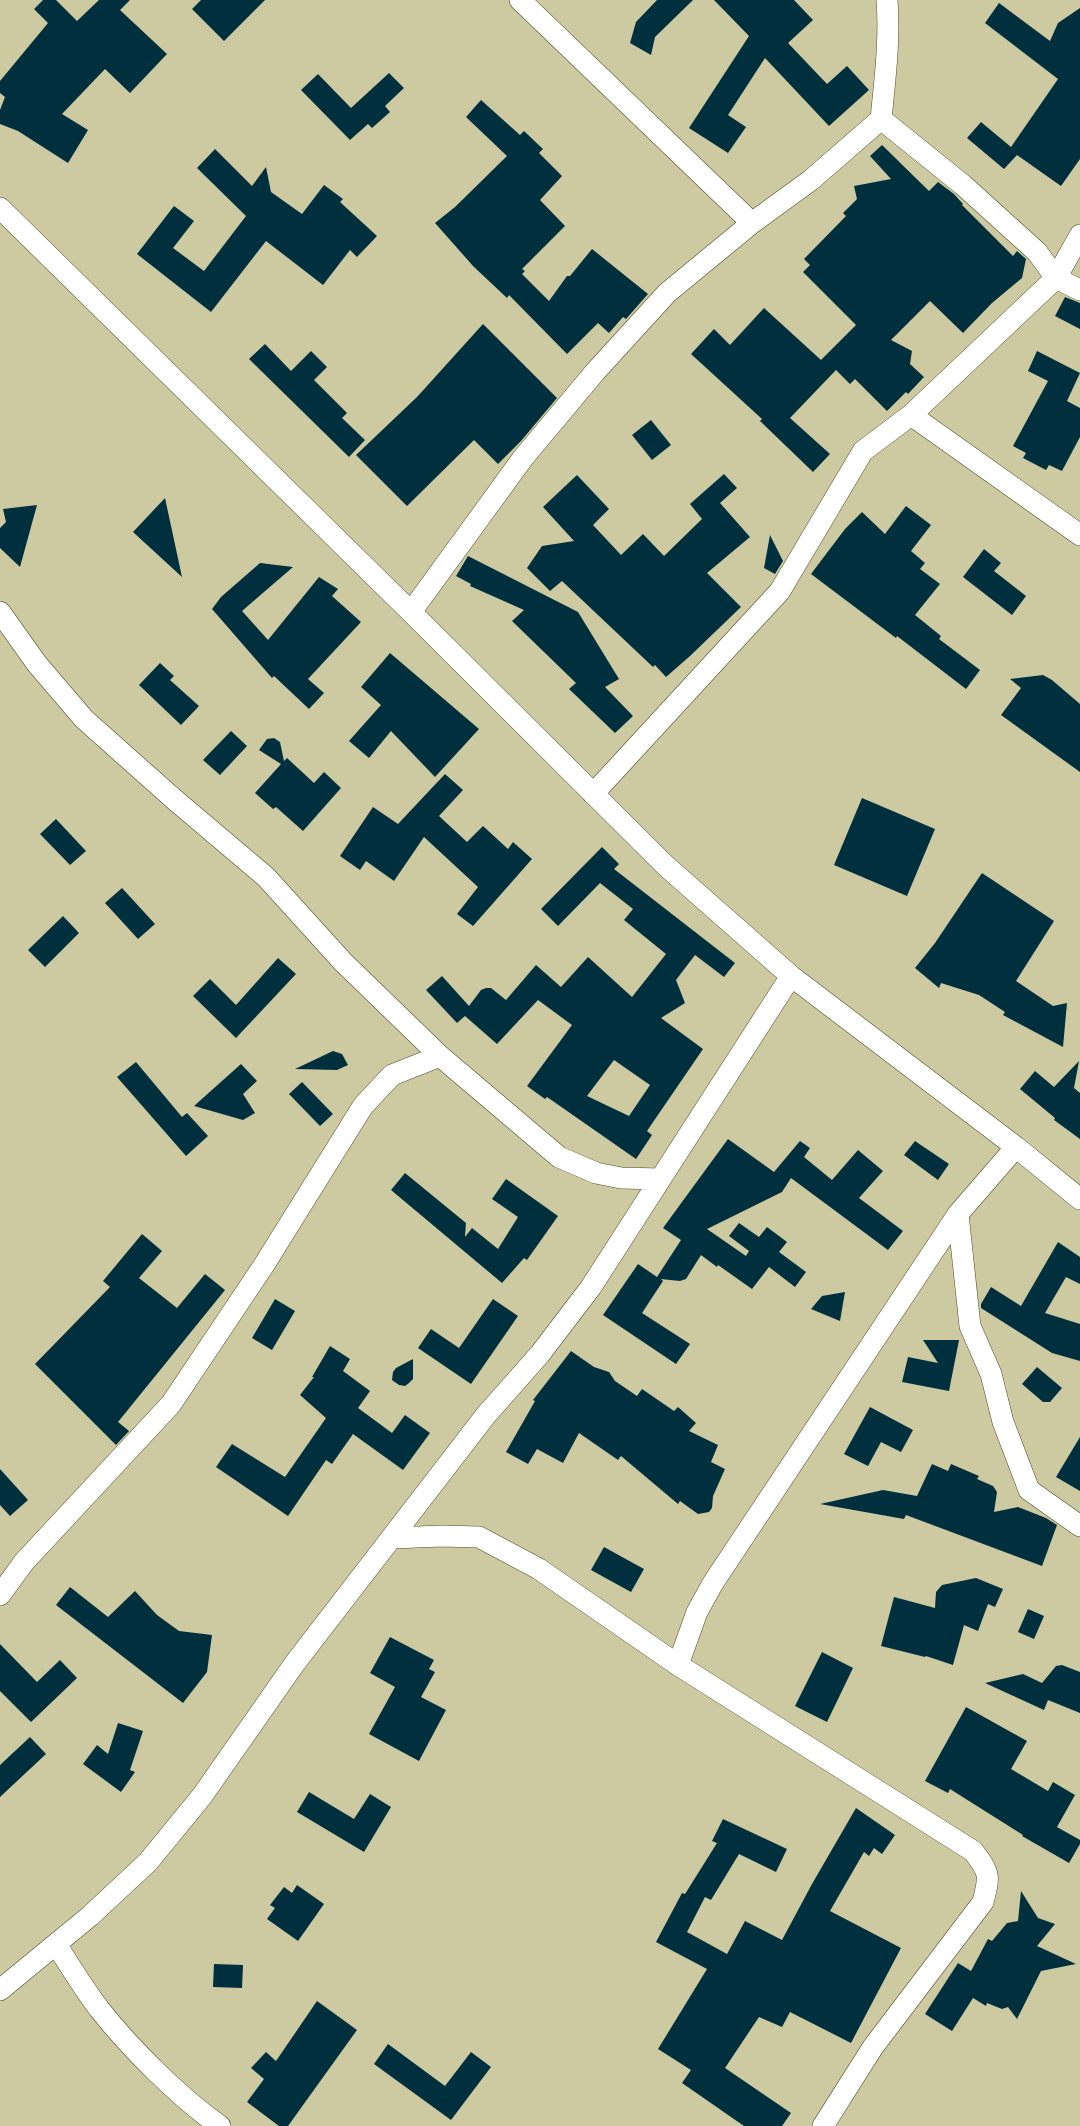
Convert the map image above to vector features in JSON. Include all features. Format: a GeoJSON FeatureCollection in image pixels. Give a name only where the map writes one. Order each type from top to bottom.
{"type":"FeatureCollection","features":[{"type":"Feature","properties":{"kind":"street"},"geometry":{"type":"LineString","coordinates":[[520,0],[752,223]]}},
{"type":"Feature","properties":{"kind":"street"},"geometry":{"type":"LineString","coordinates":[[411,612],[522,458],[595,372],[667,293],[752,223],[811,180],[881,119],[886,72],[888,20],[886,0]]}},
{"type":"Feature","properties":{"kind":"street"},"geometry":{"type":"LineString","coordinates":[[881,119],[963,185],[1037,252],[1056,278],[1080,290]]}},
{"type":"Feature","properties":{"kind":"street"},"geometry":{"type":"LineString","coordinates":[[0,208],[666,866],[791,976],[1080,1198]]}},
{"type":"Feature","properties":{"kind":"street"},"geometry":{"type":"LineString","coordinates":[[593,794],[780,591],[863,451],[911,416],[1056,278],[1080,235]]}},
{"type":"Feature","properties":{"kind":"street"},"geometry":{"type":"LineString","coordinates":[[911,416],[1080,535]]}},
{"type":"Feature","properties":{"kind":"street"},"geometry":{"type":"LineString","coordinates":[[0,612],[36,664],[84,719],[266,877],[343,962],[440,1056],[559,1156],[596,1173],[621,1178],[660,1179]]}},
{"type":"Feature","properties":{"kind":"street"},"geometry":{"type":"LineString","coordinates":[[0,1990],[90,1916],[140,1870],[202,1796],[295,1663],[486,1415],[540,1354],[591,1287],[791,976]]}},
{"type":"Feature","properties":{"kind":"street"},"geometry":{"type":"LineString","coordinates":[[0,1595],[24,1562],[171,1404],[264,1265],[363,1106],[392,1075],[440,1056]]}},
{"type":"Feature","properties":{"kind":"street"},"geometry":{"type":"LineString","coordinates":[[678,1665],[697,1612],[712,1583],[958,1214],[1016,1147]]}},
{"type":"Feature","properties":{"kind":"street"},"geometry":{"type":"LineString","coordinates":[[958,1214],[970,1326],[991,1374],[1003,1422],[1029,1490],[1080,1526]]}},
{"type":"Feature","properties":{"kind":"street"},"geometry":{"type":"LineString","coordinates":[[392,1538],[479,1537],[539,1569],[678,1665],[973,1851],[986,1867],[989,1881],[982,1902],[873,2047],[823,2126]]}},
{"type":"Feature","properties":{"kind":"street"},"geometry":{"type":"LineString","coordinates":[[56,1944],[99,2009],[207,2122]]}},
{"type":"Feature","properties":{"kind":"building"},"geometry":{"type":"Polygon","coordinates":[[[43,0],[56,0],[77,21],[99,0],[130,0],[120,10],[167,54],[130,93],[105,69],[62,114],[88,130],[68,163],[18,131],[0,124],[0,110],[5,97],[0,93],[0,81],[48,23],[34,9],[43,0]]]}},
{"type":"Feature","properties":{"kind":"building"},"geometry":{"type":"Polygon","coordinates":[[[201,0],[265,0],[224,41],[192,9],[201,0]]]}},
{"type":"Feature","properties":{"kind":"building"},"geometry":{"type":"Polygon","coordinates":[[[657,0],[693,0],[655,37],[651,55],[630,43],[636,22],[657,0]]]}},
{"type":"Feature","properties":{"kind":"building"},"geometry":{"type":"Polygon","coordinates":[[[714,0],[794,0],[813,20],[788,43],[827,84],[847,66],[869,90],[829,126],[765,58],[728,115],[746,127],[728,153],[689,128],[749,36],[714,0]]]}},
{"type":"Feature","properties":{"kind":"building"},"geometry":{"type":"Polygon","coordinates":[[[999,3],[1050,41],[1058,23],[1080,8],[1080,159],[1061,186],[1017,155],[1004,169],[967,138],[981,122],[1011,147],[1058,79],[985,23],[999,3]]]}},
{"type":"Feature","properties":{"kind":"building"},"geometry":{"type":"Polygon","coordinates":[[[389,73],[404,88],[385,106],[390,112],[372,128],[368,124],[350,140],[301,90],[318,74],[351,108],[389,73]]]}},
{"type":"Feature","properties":{"kind":"building"},"geometry":{"type":"Polygon","coordinates":[[[481,100],[520,135],[524,131],[543,149],[539,153],[562,176],[540,200],[565,226],[522,269],[525,271],[522,274],[549,301],[567,276],[570,276],[592,249],[648,294],[626,319],[623,317],[609,333],[598,323],[567,354],[509,295],[507,298],[473,266],[435,223],[455,207],[507,156],[466,117],[481,100]]]}},
{"type":"Feature","properties":{"kind":"building"},"geometry":{"type":"Polygon","coordinates":[[[882,145],[929,191],[938,182],[954,194],[1013,256],[1017,251],[1026,259],[1022,278],[992,303],[963,333],[930,301],[891,340],[912,351],[910,364],[924,377],[887,411],[855,379],[850,384],[836,370],[790,418],[830,454],[813,472],[760,421],[762,419],[691,354],[714,329],[730,345],[764,308],[821,360],[856,325],[803,272],[810,265],[804,259],[846,216],[843,213],[857,199],[854,186],[891,179],[870,156],[882,145]]]}},
{"type":"Feature","properties":{"kind":"building"},"geometry":{"type":"Polygon","coordinates":[[[215,149],[252,186],[266,167],[271,192],[302,214],[324,185],[343,199],[340,202],[377,236],[357,257],[350,250],[323,285],[266,241],[211,312],[137,254],[174,206],[194,221],[173,248],[204,271],[246,216],[197,168],[215,149]]]}},
{"type":"Feature","properties":{"kind":"building"},"geometry":{"type":"Polygon","coordinates":[[[1065,297],[1080,303],[1080,329],[1055,316],[1065,297]]]}},
{"type":"Feature","properties":{"kind":"building"},"geometry":{"type":"Polygon","coordinates":[[[483,324],[557,398],[521,441],[498,464],[474,440],[407,506],[356,455],[417,397],[483,324]]]}},
{"type":"Feature","properties":{"kind":"building"},"geometry":{"type":"Polygon","coordinates":[[[265,344],[291,371],[311,351],[327,367],[314,380],[347,413],[342,418],[365,440],[349,457],[249,359],[265,344]]]}},
{"type":"Feature","properties":{"kind":"building"},"geometry":{"type":"Polygon","coordinates":[[[1037,351],[1080,373],[1067,401],[1080,408],[1080,437],[1062,471],[1049,465],[1046,470],[1023,458],[1026,453],[1013,446],[1048,381],[1028,371],[1037,351]]]}},
{"type":"Feature","properties":{"kind":"building"},"geometry":{"type":"Polygon","coordinates":[[[651,420],[671,445],[652,460],[632,435],[651,420]]]}},
{"type":"Feature","properties":{"kind":"building"},"geometry":{"type":"Polygon","coordinates":[[[724,474],[737,488],[720,503],[750,537],[707,573],[741,607],[666,677],[562,581],[550,591],[527,568],[542,546],[574,541],[543,507],[577,475],[609,509],[593,525],[621,555],[643,534],[664,556],[702,519],[690,504],[724,474]]]}},
{"type":"Feature","properties":{"kind":"building"},"geometry":{"type":"Polygon","coordinates":[[[165,498],[182,577],[133,532],[165,498]]]}},
{"type":"Feature","properties":{"kind":"building"},"geometry":{"type":"Polygon","coordinates":[[[37,505],[20,567],[0,548],[0,528],[6,522],[3,509],[37,505]]]}},
{"type":"Feature","properties":{"kind":"building"},"geometry":{"type":"Polygon","coordinates":[[[906,506],[931,525],[911,551],[925,563],[920,569],[940,584],[915,615],[941,636],[939,639],[980,670],[966,689],[811,574],[845,529],[862,512],[885,534],[906,506]]]}},
{"type":"Feature","properties":{"kind":"building"},"geometry":{"type":"Polygon","coordinates":[[[770,535],[783,561],[775,574],[764,568],[770,535]]]}},
{"type":"Feature","properties":{"kind":"building"},"geometry":{"type":"Polygon","coordinates":[[[984,549],[1001,563],[994,571],[1026,596],[1012,615],[963,577],[984,549]]]}},
{"type":"Feature","properties":{"kind":"building"},"geometry":{"type":"Polygon","coordinates":[[[468,556],[578,612],[619,679],[605,687],[633,716],[615,733],[569,689],[576,683],[512,621],[524,610],[470,586],[471,584],[456,576],[468,556]]]}},
{"type":"Feature","properties":{"kind":"building"},"geometry":{"type":"Polygon","coordinates":[[[260,563],[293,567],[242,611],[268,640],[319,577],[338,589],[332,596],[361,622],[308,679],[324,693],[309,709],[274,676],[272,678],[212,609],[221,597],[260,563]]]}},
{"type":"Feature","properties":{"kind":"building"},"geometry":{"type":"Polygon","coordinates":[[[390,653],[479,729],[435,777],[391,731],[369,758],[349,741],[381,705],[361,687],[390,653]]]}},
{"type":"Feature","properties":{"kind":"building"},"geometry":{"type":"Polygon","coordinates":[[[160,663],[174,676],[170,680],[199,706],[181,725],[139,685],[160,663]]]}},
{"type":"Feature","properties":{"kind":"building"},"geometry":{"type":"Polygon","coordinates":[[[1043,675],[1080,704],[1080,772],[1001,715],[1021,688],[1010,679],[1043,675]]]}},
{"type":"Feature","properties":{"kind":"building"},"geometry":{"type":"Polygon","coordinates":[[[231,731],[247,746],[220,775],[203,760],[231,731]]]}},
{"type":"Feature","properties":{"kind":"building"},"geometry":{"type":"Polygon","coordinates":[[[274,738],[280,742],[284,761],[287,758],[314,783],[324,772],[341,788],[303,831],[276,807],[273,809],[255,793],[281,764],[259,750],[267,739],[274,738]]]}},
{"type":"Feature","properties":{"kind":"building"},"geometry":{"type":"Polygon","coordinates":[[[445,774],[463,790],[439,816],[467,842],[483,826],[508,849],[513,842],[532,859],[473,926],[457,914],[478,887],[424,837],[394,881],[366,861],[360,870],[340,856],[373,807],[398,824],[445,774]]]}},
{"type":"Feature","properties":{"kind":"building"},"geometry":{"type":"Polygon","coordinates":[[[862,798],[935,829],[907,896],[834,865],[862,798]]]}},
{"type":"Feature","properties":{"kind":"building"},"geometry":{"type":"Polygon","coordinates":[[[56,819],[86,851],[70,865],[40,834],[56,819]]]}},
{"type":"Feature","properties":{"kind":"building"},"geometry":{"type":"Polygon","coordinates":[[[602,847],[619,864],[614,869],[735,963],[724,977],[695,955],[676,980],[685,1003],[661,1018],[703,1049],[647,1131],[652,1135],[636,1159],[547,1097],[545,1099],[527,1086],[572,1025],[538,1000],[497,1044],[465,1016],[457,1023],[426,990],[442,976],[469,1006],[481,990],[486,988],[491,988],[506,1000],[536,965],[561,987],[588,957],[632,997],[666,954],[624,920],[633,909],[600,883],[558,926],[541,909],[602,847]],[[614,1060],[587,1096],[629,1116],[650,1085],[614,1060]]]}},
{"type":"Feature","properties":{"kind":"building"},"geometry":{"type":"Polygon","coordinates":[[[982,873],[1054,921],[1016,981],[1053,1006],[1067,1003],[1063,1047],[1003,1015],[1005,1012],[979,995],[941,983],[939,988],[915,968],[935,943],[982,873]]]}},
{"type":"Feature","properties":{"kind":"building"},"geometry":{"type":"Polygon","coordinates":[[[122,888],[155,924],[138,939],[105,903],[122,888]]]}},
{"type":"Feature","properties":{"kind":"building"},"geometry":{"type":"Polygon","coordinates":[[[63,916],[79,933],[45,967],[28,950],[63,916]]]}},
{"type":"Feature","properties":{"kind":"building"},"geometry":{"type":"Polygon","coordinates":[[[278,958],[296,974],[236,1038],[193,996],[210,979],[236,1005],[278,958]]]}},
{"type":"Feature","properties":{"kind":"building"},"geometry":{"type":"Polygon","coordinates":[[[333,1051],[342,1054],[348,1065],[337,1070],[295,1069],[333,1051]]]}},
{"type":"Feature","properties":{"kind":"building"},"geometry":{"type":"Polygon","coordinates":[[[1079,1061],[1074,1088],[1080,1093],[1080,1139],[1054,1120],[1055,1118],[1020,1089],[1035,1071],[1054,1087],[1079,1061]]]}},
{"type":"Feature","properties":{"kind":"building"},"geometry":{"type":"Polygon","coordinates":[[[136,1062],[182,1117],[187,1113],[208,1136],[186,1156],[117,1077],[136,1062]]]}},
{"type":"Feature","properties":{"kind":"building"},"geometry":{"type":"Polygon","coordinates":[[[241,1064],[257,1081],[243,1094],[255,1113],[243,1120],[194,1106],[241,1064]]]}},
{"type":"Feature","properties":{"kind":"building"},"geometry":{"type":"Polygon","coordinates":[[[302,1082],[333,1114],[320,1126],[289,1094],[302,1082]]]}},
{"type":"Feature","properties":{"kind":"building"},"geometry":{"type":"Polygon","coordinates":[[[728,1139],[774,1172],[800,1141],[810,1148],[804,1157],[832,1180],[858,1150],[883,1171],[859,1198],[903,1231],[888,1250],[791,1178],[782,1192],[707,1229],[746,1256],[749,1251],[729,1236],[739,1223],[759,1237],[767,1227],[787,1242],[779,1252],[806,1272],[795,1287],[769,1267],[752,1289],[701,1255],[686,1279],[680,1281],[661,1279],[663,1281],[642,1313],[690,1344],[676,1364],[603,1315],[638,1264],[657,1277],[681,1240],[663,1228],[728,1139]]]}},
{"type":"Feature","properties":{"kind":"building"},"geometry":{"type":"Polygon","coordinates":[[[915,1141],[949,1164],[938,1180],[904,1155],[915,1141]]]}},
{"type":"Feature","properties":{"kind":"building"},"geometry":{"type":"Polygon","coordinates":[[[405,1173],[466,1223],[465,1237],[472,1228],[498,1249],[518,1217],[492,1199],[506,1179],[558,1216],[527,1260],[524,1258],[502,1283],[391,1190],[405,1173]]]}},
{"type":"Feature","properties":{"kind":"building"},"geometry":{"type":"Polygon","coordinates":[[[142,1234],[162,1251],[139,1278],[177,1308],[205,1274],[225,1290],[118,1422],[129,1431],[116,1445],[35,1364],[110,1287],[103,1281],[142,1234]]]}},
{"type":"Feature","properties":{"kind":"building"},"geometry":{"type":"Polygon","coordinates":[[[1058,1242],[1080,1257],[1080,1284],[1066,1277],[1045,1313],[1080,1324],[1080,1361],[1052,1353],[981,1308],[991,1287],[1021,1306],[1058,1242]]]}},
{"type":"Feature","properties":{"kind":"building"},"geometry":{"type":"Polygon","coordinates":[[[845,1292],[840,1321],[811,1309],[822,1296],[845,1292]]]}},
{"type":"Feature","properties":{"kind":"building"},"geometry":{"type":"Polygon","coordinates":[[[275,1299],[295,1311],[272,1350],[252,1338],[275,1299]]]}},
{"type":"Feature","properties":{"kind":"building"},"geometry":{"type":"Polygon","coordinates":[[[493,1299],[518,1316],[471,1384],[418,1348],[431,1329],[459,1348],[493,1299]]]}},
{"type":"Feature","properties":{"kind":"building"},"geometry":{"type":"Polygon","coordinates":[[[923,1340],[959,1340],[949,1391],[902,1382],[908,1357],[938,1363],[923,1340]]]}},
{"type":"Feature","properties":{"kind":"building"},"geometry":{"type":"Polygon","coordinates":[[[330,1346],[350,1359],[343,1371],[370,1391],[358,1408],[392,1433],[405,1415],[430,1433],[403,1470],[353,1434],[332,1464],[326,1460],[288,1516],[216,1467],[232,1444],[285,1477],[326,1418],[300,1395],[314,1377],[312,1377],[330,1346]]]}},
{"type":"Feature","properties":{"kind":"building"},"geometry":{"type":"Polygon","coordinates":[[[571,1351],[594,1367],[609,1372],[615,1381],[637,1396],[642,1389],[674,1411],[678,1407],[696,1423],[689,1431],[718,1445],[711,1462],[725,1469],[713,1496],[712,1508],[709,1512],[698,1514],[680,1501],[678,1504],[621,1456],[618,1460],[579,1433],[563,1463],[537,1449],[528,1464],[506,1452],[535,1401],[533,1400],[571,1351]]]}},
{"type":"Feature","properties":{"kind":"building"},"geometry":{"type":"Polygon","coordinates":[[[413,1359],[413,1379],[409,1383],[405,1386],[399,1385],[392,1380],[396,1368],[413,1359]]]}},
{"type":"Feature","properties":{"kind":"building"},"geometry":{"type":"Polygon","coordinates":[[[1037,1367],[1062,1388],[1050,1402],[1043,1402],[1022,1384],[1037,1367]]]}},
{"type":"Feature","properties":{"kind":"building"},"geometry":{"type":"Polygon","coordinates":[[[870,1407],[913,1430],[901,1452],[881,1442],[868,1466],[844,1454],[870,1407]]]}},
{"type":"Feature","properties":{"kind":"building"},"geometry":{"type":"Polygon","coordinates":[[[1080,1437],[1080,1491],[1056,1477],[1080,1437]]]}},
{"type":"Feature","properties":{"kind":"building"},"geometry":{"type":"Polygon","coordinates":[[[932,1464],[948,1471],[951,1464],[979,1476],[977,1479],[993,1486],[997,1492],[994,1512],[1018,1507],[1057,1525],[1042,1566],[906,1515],[904,1519],[820,1504],[883,1490],[917,1496],[932,1464]]]}},
{"type":"Feature","properties":{"kind":"building"},"geometry":{"type":"Polygon","coordinates":[[[0,1469],[28,1500],[10,1516],[0,1505],[0,1469]]]}},
{"type":"Feature","properties":{"kind":"building"},"geometry":{"type":"Polygon","coordinates":[[[604,1547],[644,1569],[631,1592],[591,1570],[604,1547]]]}},
{"type":"Feature","properties":{"kind":"building"},"geometry":{"type":"Polygon","coordinates":[[[976,1578],[1003,1589],[995,1607],[988,1604],[978,1631],[964,1625],[953,1665],[926,1656],[881,1646],[894,1597],[935,1608],[936,1592],[942,1585],[976,1578]]]}},
{"type":"Feature","properties":{"kind":"building"},"geometry":{"type":"Polygon","coordinates":[[[70,1587],[108,1617],[135,1591],[157,1615],[179,1631],[212,1635],[207,1672],[183,1703],[56,1605],[70,1587]]]}},
{"type":"Feature","properties":{"kind":"building"},"geometry":{"type":"Polygon","coordinates":[[[1028,1609],[1044,1616],[1034,1639],[1018,1632],[1028,1609]]]}},
{"type":"Feature","properties":{"kind":"building"},"geometry":{"type":"Polygon","coordinates":[[[390,1637],[434,1660],[429,1669],[435,1672],[421,1697],[446,1710],[419,1761],[369,1734],[395,1687],[370,1673],[390,1637]]]}},
{"type":"Feature","properties":{"kind":"building"},"geometry":{"type":"Polygon","coordinates":[[[0,1644],[37,1682],[60,1660],[77,1678],[31,1722],[0,1691],[0,1644]]]}},
{"type":"Feature","properties":{"kind":"building"},"geometry":{"type":"Polygon","coordinates":[[[822,1652],[853,1668],[827,1722],[795,1706],[822,1652]]]}},
{"type":"Feature","properties":{"kind":"building"},"geometry":{"type":"Polygon","coordinates":[[[1062,1665],[1080,1672],[1080,1713],[1048,1700],[1044,1710],[985,1683],[1023,1674],[1042,1683],[1056,1666],[1062,1665]]]}},
{"type":"Feature","properties":{"kind":"building"},"geometry":{"type":"Polygon","coordinates":[[[966,1707],[1027,1741],[1011,1769],[1048,1791],[1053,1782],[1075,1795],[1057,1827],[1080,1840],[1069,1863],[1022,1836],[950,1789],[948,1793],[925,1781],[966,1707]]]}},
{"type":"Feature","properties":{"kind":"building"},"geometry":{"type":"Polygon","coordinates":[[[118,1723],[143,1731],[130,1770],[135,1772],[121,1792],[83,1764],[97,1745],[108,1754],[118,1723]]]}},
{"type":"Feature","properties":{"kind":"building"},"geometry":{"type":"Polygon","coordinates":[[[30,1737],[46,1754],[0,1797],[0,1765],[30,1737]]]}},
{"type":"Feature","properties":{"kind":"building"},"geometry":{"type":"Polygon","coordinates":[[[309,1792],[354,1819],[370,1794],[391,1807],[364,1852],[297,1812],[309,1792]]]}},
{"type":"Feature","properties":{"kind":"building"},"geometry":{"type":"Polygon","coordinates":[[[856,1808],[895,1835],[882,1854],[874,1848],[869,1856],[864,1852],[830,1911],[901,1948],[851,2043],[790,2012],[782,2027],[759,2017],[725,2068],[791,2113],[782,2126],[744,2126],[682,2083],[691,2070],[658,2049],[707,1969],[656,1942],[682,1893],[685,1894],[717,1843],[712,1841],[723,1819],[787,1849],[776,1872],[739,1854],[711,1900],[705,1897],[687,1932],[727,1954],[745,1921],[782,1940],[856,1808]]]}},
{"type":"Feature","properties":{"kind":"building"},"geometry":{"type":"Polygon","coordinates":[[[297,1885],[324,1904],[298,1941],[267,1919],[275,1908],[270,1905],[284,1887],[292,1893],[297,1885]]]}},
{"type":"Feature","properties":{"kind":"building"},"geometry":{"type":"Polygon","coordinates":[[[1021,1891],[1038,1918],[1055,1924],[1037,1946],[1076,1964],[1041,1971],[1017,2019],[1008,2007],[1002,2009],[987,2003],[986,2006],[973,1998],[952,2031],[925,2014],[958,1963],[971,1971],[988,1939],[992,1941],[1007,1923],[1018,1921],[1021,1891]]]}},
{"type":"Feature","properties":{"kind":"building"},"geometry":{"type":"Polygon","coordinates":[[[214,1964],[243,1965],[242,1988],[213,1987],[214,1964]]]}},
{"type":"Feature","properties":{"kind":"building"},"geometry":{"type":"Polygon","coordinates":[[[317,2001],[357,2030],[288,2126],[279,2126],[247,2102],[264,2079],[251,2068],[266,2052],[276,2061],[317,2001]]]}},
{"type":"Feature","properties":{"kind":"building"},"geometry":{"type":"Polygon","coordinates":[[[388,2044],[445,2086],[471,2052],[491,2067],[451,2120],[374,2064],[388,2044]]]}}]}
